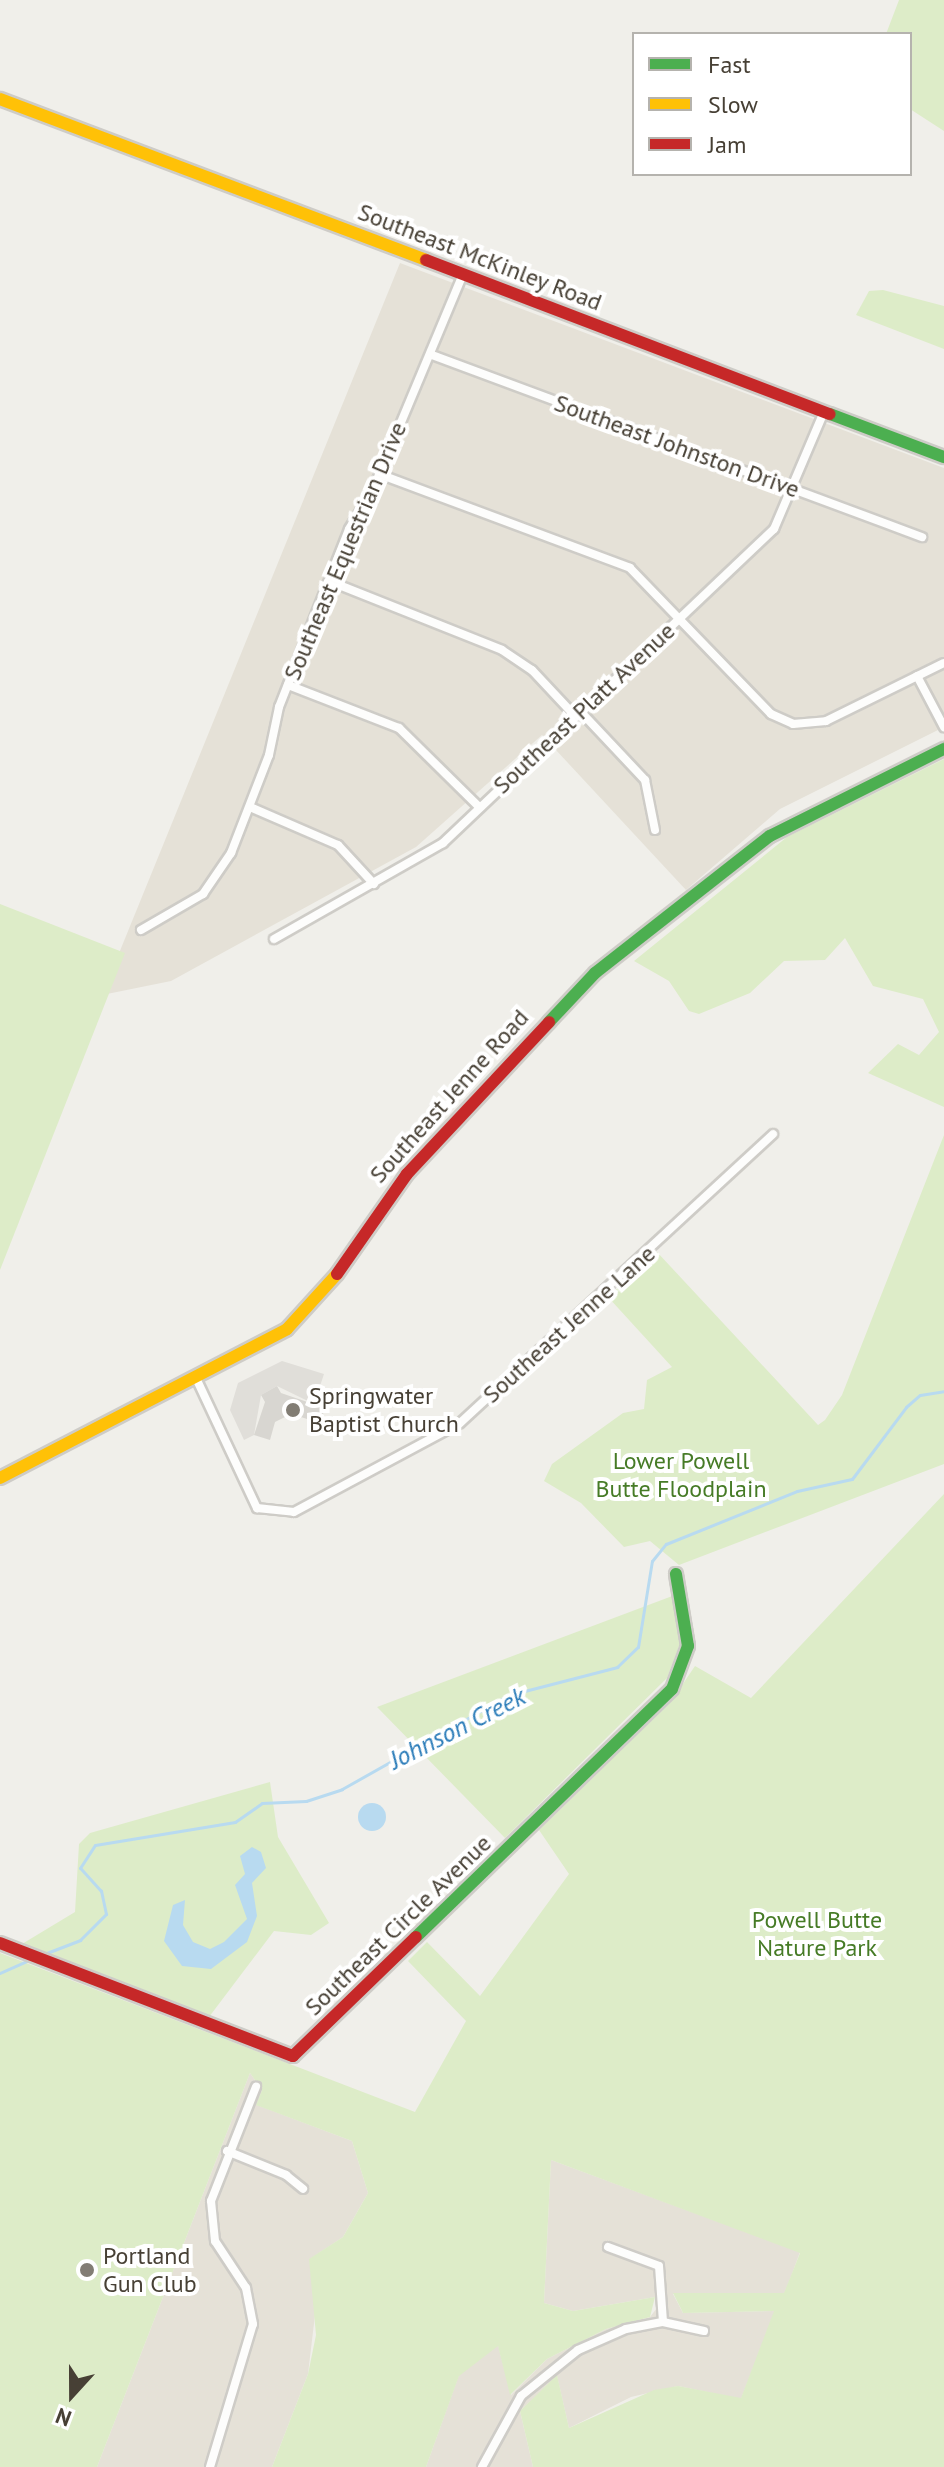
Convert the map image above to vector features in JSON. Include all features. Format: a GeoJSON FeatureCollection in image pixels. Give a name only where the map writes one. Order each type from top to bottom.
{"type":"FeatureCollection","features":[{"type":"Feature","properties":{"kind":"street","name":"Southeast McKinley Road"},"geometry":{"type":"LineString","coordinates":[[0,99],[944,457]]}},
{"type":"Feature","properties":{"kind":"street","name":"Southeast Equestrian Drive"},"geometry":{"type":"LineString","coordinates":[[141,930],[215,881],[250,807],[288,685],[329,581],[432,355],[463,274]]}},
{"type":"Feature","properties":{"kind":"street","name":"Southeast Johnston Drive"},"geometry":{"type":"LineString","coordinates":[[432,355],[922,537]]}},
{"type":"Feature","properties":{"kind":"street","name":"Southeast Platt Avenue"},"geometry":{"type":"LineString","coordinates":[[274,939],[431,852],[774,529],[794,491],[824,412]]}},
{"type":"Feature","properties":{"kind":"street"},"geometry":{"type":"LineString","coordinates":[[379,474],[630,568],[771,714],[793,724],[826,721],[944,663]]}},
{"type":"Feature","properties":{"kind":"street"},"geometry":{"type":"LineString","coordinates":[[329,581],[502,650],[532,670],[645,780],[655,830]]}},
{"type":"Feature","properties":{"kind":"street"},"geometry":{"type":"LineString","coordinates":[[917,676],[944,727]]}},
{"type":"Feature","properties":{"kind":"street"},"geometry":{"type":"LineString","coordinates":[[288,685],[399,728],[479,807]]}},
{"type":"Feature","properties":{"kind":"street","name":"Southeast Jenne Road"},"geometry":{"type":"LineString","coordinates":[[0,1478],[196,1378],[305,1314],[407,1174],[610,960],[770,836],[944,749]]}},
{"type":"Feature","properties":{"kind":"street"},"geometry":{"type":"LineString","coordinates":[[250,807],[338,845],[374,884]]}},
{"type":"Feature","properties":{"kind":"street","name":"Southeast Jenne Lane"},"geometry":{"type":"LineString","coordinates":[[196,1378],[257,1508],[294,1512],[460,1423],[773,1134]]}},
{"type":"Feature","properties":{"kind":"street","name":"Southeast Circle Avenue"},"geometry":{"type":"LineString","coordinates":[[0,1943],[293,2056],[672,1689],[688,1638],[676,1574]]}},
{"type":"Feature","properties":{"kind":"street"},"geometry":{"type":"LineString","coordinates":[[210,2467],[253,2324],[246,2288],[218,2248],[211,2224],[212,2194],[227,2151],[256,2087]]}},
{"type":"Feature","properties":{"kind":"street"},"geometry":{"type":"LineString","coordinates":[[227,2151],[286,2175],[303,2189]]}},
{"type":"Feature","properties":{"kind":"street"},"geometry":{"type":"LineString","coordinates":[[608,2247],[659,2266],[663,2322]]}},
{"type":"Feature","properties":{"kind":"street"},"geometry":{"type":"LineString","coordinates":[[482,2467],[516,2403],[544,2374],[596,2340],[663,2322],[704,2331]]}},
{"type":"Feature","properties":{"kind":"shaded area"},"geometry":{"type":"Polygon","coordinates":[[[400,263],[944,468],[944,727],[780,809],[686,890],[542,735],[416,847],[171,981],[102,995],[400,263]]]}},
{"type":"Feature","properties":{"kind":"shaded area"},"geometry":{"type":"Polygon","coordinates":[[[282,1361],[324,1374],[314,1404],[277,1386],[261,1395],[254,1435],[244,1440],[230,1410],[238,1383],[282,1361]]]}},
{"type":"Feature","properties":{"kind":"shaded area"},"geometry":{"type":"Polygon","coordinates":[[[250,2073],[262,2090],[257,2105],[352,2141],[368,2193],[343,2237],[310,2259],[317,2298],[308,2374],[272,2467],[97,2467],[250,2073]]]}},
{"type":"Feature","properties":{"kind":"shaded area"},"geometry":{"type":"Polygon","coordinates":[[[551,2160],[800,2252],[785,2293],[673,2294],[683,2313],[775,2311],[741,2399],[678,2386],[631,2397],[569,2428],[557,2376],[520,2411],[533,2467],[426,2467],[459,2375],[498,2345],[511,2395],[547,2359],[606,2329],[650,2317],[657,2308],[655,2297],[573,2311],[544,2303],[551,2160]]]}},
{"type":"Feature","properties":{"kind":"green space"},"geometry":{"type":"Polygon","coordinates":[[[899,0],[944,0],[944,131],[912,110],[912,32],[887,32],[899,0]]]}},
{"type":"Feature","properties":{"kind":"green space"},"geometry":{"type":"Polygon","coordinates":[[[883,290],[944,306],[944,349],[856,315],[869,291],[883,290]]]}},
{"type":"Feature","properties":{"kind":"green space"},"geometry":{"type":"Polygon","coordinates":[[[944,759],[944,1107],[868,1073],[898,1044],[919,1055],[939,1032],[923,999],[873,986],[845,938],[825,960],[784,961],[750,993],[699,1014],[689,1011],[669,981],[634,961],[787,837],[944,759]]]}},
{"type":"Feature","properties":{"kind":"green space"},"geometry":{"type":"Polygon","coordinates":[[[0,904],[125,953],[0,1270],[0,904]]]}},
{"type":"Feature","properties":{"kind":"green space","name":"Lower Powell Butte Floodplain"},"geometry":{"type":"Polygon","coordinates":[[[944,1135],[944,1464],[679,1565],[650,1541],[624,1547],[581,1503],[544,1481],[552,1464],[623,1413],[644,1409],[647,1380],[672,1367],[608,1297],[657,1252],[818,1425],[825,1420],[842,1395],[944,1135]]]}},
{"type":"Feature","properties":{"kind":"green space","name":"Powell Butte Nature Park"},"geometry":{"type":"Polygon","coordinates":[[[944,1494],[944,2467],[533,2467],[520,2411],[557,2375],[569,2428],[654,2390],[678,2386],[741,2398],[774,2311],[683,2313],[673,2293],[784,2293],[800,2253],[551,2160],[544,2303],[573,2311],[655,2297],[650,2317],[606,2329],[547,2359],[510,2395],[498,2346],[459,2376],[426,2467],[272,2467],[308,2374],[316,2335],[309,2259],[343,2237],[368,2193],[352,2141],[256,2105],[262,2090],[250,2073],[97,2467],[0,2467],[0,1953],[415,2112],[466,2021],[408,1961],[427,1942],[480,1996],[569,1874],[539,1830],[670,1703],[695,1666],[751,1698],[944,1494]]]}},
{"type":"Feature","properties":{"kind":"green space"},"geometry":{"type":"Polygon","coordinates":[[[675,1595],[682,1638],[667,1678],[505,1838],[377,1707],[675,1595]]]}},
{"type":"Feature","properties":{"kind":"green space"},"geometry":{"type":"Polygon","coordinates":[[[270,1782],[278,1837],[329,1923],[311,1935],[274,1931],[209,2017],[22,1944],[75,1912],[79,1844],[90,1833],[270,1782]]]}},
{"type":"Feature","properties":{"kind":"water"},"geometry":{"type":"Polygon","coordinates":[[[372,1803],[382,1807],[386,1817],[382,1827],[372,1831],[362,1827],[358,1817],[362,1807],[372,1803]]]}},
{"type":"Feature","properties":{"kind":"water"},"geometry":{"type":"Polygon","coordinates":[[[252,1847],[261,1852],[266,1868],[252,1883],[257,1916],[247,1942],[211,1969],[182,1966],[164,1941],[173,1905],[185,1900],[183,1925],[193,1942],[210,1949],[224,1942],[247,1919],[235,1885],[245,1874],[240,1856],[252,1847]]]}},
{"type":"Feature","properties":{"kind":"building","name":"Springwater Baptist Church"},"geometry":{"type":"Polygon","coordinates":[[[277,1386],[281,1393],[325,1408],[320,1423],[291,1414],[275,1422],[270,1440],[254,1435],[265,1402],[261,1395],[277,1386]]]}},
{"type":"Feature","properties":{"kind":"waterway","name":"Johnson Creek"},"geometry":{"type":"LineString","coordinates":[[44,1954],[80,1940],[106,1914],[101,1891],[80,1868],[95,1845],[235,1822],[262,1803],[306,1801],[342,1789],[509,1695],[617,1667],[638,1647],[652,1561],[666,1544],[797,1491],[852,1479],[906,1407],[920,1395],[944,1391]]}},
{"type":"Feature","properties":{"kind":"waterway","name":"Johnson Creek"},"geometry":{"type":"LineString","coordinates":[[0,1973],[29,1960]]}},
{"type":"Feature","properties":{"kind":"traffic: fast"},"geometry":{"type":"LineString","coordinates":[[830,414],[944,457]]}},
{"type":"Feature","properties":{"kind":"traffic: fast"},"geometry":{"type":"LineString","coordinates":[[549,1022],[595,973],[770,836],[944,749]]}},
{"type":"Feature","properties":{"kind":"traffic: fast"},"geometry":{"type":"LineString","coordinates":[[416,1937],[672,1689],[688,1646],[676,1574]]}},
{"type":"Feature","properties":{"kind":"traffic: slow"},"geometry":{"type":"LineString","coordinates":[[0,99],[426,260]]}},
{"type":"Feature","properties":{"kind":"traffic: slow"},"geometry":{"type":"LineString","coordinates":[[0,1478],[287,1329],[337,1274]]}},
{"type":"Feature","properties":{"kind":"traffic: jam"},"geometry":{"type":"LineString","coordinates":[[426,260],[830,414]]}},
{"type":"Feature","properties":{"kind":"traffic: jam"},"geometry":{"type":"LineString","coordinates":[[337,1274],[407,1174],[549,1022]]}},
{"type":"Feature","properties":{"kind":"traffic: jam"},"geometry":{"type":"LineString","coordinates":[[0,1943],[293,2056],[416,1937]]}},
{"type":"Feature","properties":{"kind":"place","name":"Springwater Baptist Church"},"geometry":{"type":"Point","coordinates":[293,1410]}},
{"type":"Feature","properties":{"kind":"place","name":"Portland Gun Club"},"geometry":{"type":"Point","coordinates":[87,2270]}}]}
